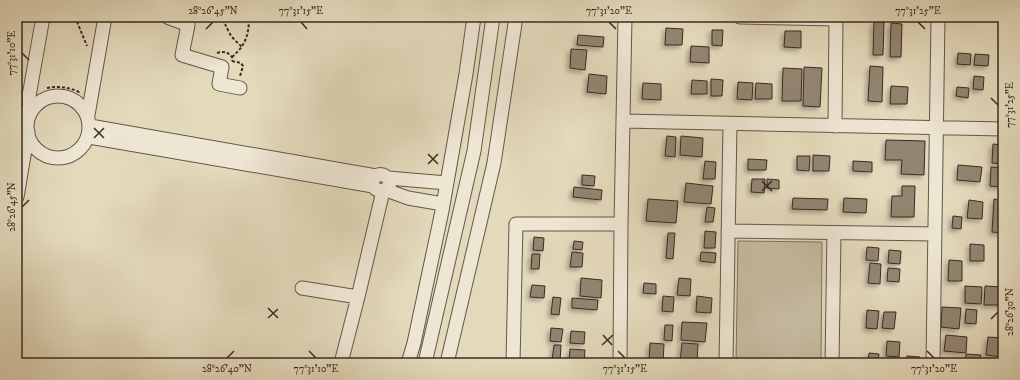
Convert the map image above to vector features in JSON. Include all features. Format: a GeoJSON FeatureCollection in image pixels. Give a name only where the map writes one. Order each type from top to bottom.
{"type":"FeatureCollection","features":[{"type":"Feature","properties":{"kind":"street"},"geometry":{"type":"LineString","coordinates":[[17,197],[22,131],[27,124],[23,113],[29,96],[43,17]]}},
{"type":"Feature","properties":{"kind":"street"},"geometry":{"type":"LineString","coordinates":[[22,131],[37,151],[45,156],[55,159],[66,158],[76,154],[84,146],[89,126],[105,17]]}},
{"type":"Feature","properties":{"kind":"street"},"geometry":{"type":"LineString","coordinates":[[167,17],[188,25],[182,55],[222,66],[219,84],[239,83]]}},
{"type":"Feature","properties":{"kind":"street"},"geometry":{"type":"LineString","coordinates":[[408,363],[414,343],[443,204],[466,74],[474,17]]}},
{"type":"Feature","properties":{"kind":"street"},"geometry":{"type":"LineString","coordinates":[[425,363],[474,151],[493,17]]}},
{"type":"Feature","properties":{"kind":"street"},"geometry":{"type":"LineString","coordinates":[[447,363],[494,163],[516,17]]}},
{"type":"Feature","properties":{"kind":"street"},"geometry":{"type":"LineString","coordinates":[[620,363],[625,17]]}},
{"type":"Feature","properties":{"kind":"street"},"geometry":{"type":"LineString","coordinates":[[740,17],[836,18],[835,126]]}},
{"type":"Feature","properties":{"kind":"street"},"geometry":{"type":"LineString","coordinates":[[933,363],[938,17]]}},
{"type":"Feature","properties":{"kind":"street"},"geometry":{"type":"LineString","coordinates":[[23,113],[53,96],[63,96],[73,99],[82,106],[89,126]]}},
{"type":"Feature","properties":{"kind":"street"},"geometry":{"type":"LineString","coordinates":[[623,121],[1003,129]]}},
{"type":"Feature","properties":{"kind":"street"},"geometry":{"type":"LineString","coordinates":[[726,363],[730,124]]}},
{"type":"Feature","properties":{"kind":"street"},"geometry":{"type":"LineString","coordinates":[[89,126],[381,184],[447,183]]}},
{"type":"Feature","properties":{"kind":"street"},"geometry":{"type":"LineString","coordinates":[[381,184],[408,198],[443,204]]}},
{"type":"Feature","properties":{"kind":"street"},"geometry":{"type":"LineString","coordinates":[[341,363],[358,297],[381,184]]}},
{"type":"Feature","properties":{"kind":"street"},"geometry":{"type":"LineString","coordinates":[[513,363],[516,224],[621,224]]}},
{"type":"Feature","properties":{"kind":"street"},"geometry":{"type":"LineString","coordinates":[[728,231],[935,234]]}},
{"type":"Feature","properties":{"kind":"street"},"geometry":{"type":"LineString","coordinates":[[832,363],[834,233]]}},
{"type":"Feature","properties":{"kind":"street"},"geometry":{"type":"LineString","coordinates":[[302,288],[358,297]]}},
{"type":"Feature","properties":{"kind":"path"},"geometry":{"type":"LineString","coordinates":[[75,17],[88,45],[86,53]]}},
{"type":"Feature","properties":{"kind":"path"},"geometry":{"type":"LineString","coordinates":[[197,23],[198,18],[204,17]]}},
{"type":"Feature","properties":{"kind":"path"},"geometry":{"type":"LineString","coordinates":[[218,17],[221,18],[231,35],[242,47]]}},
{"type":"Feature","properties":{"kind":"path"},"geometry":{"type":"LineString","coordinates":[[232,57],[242,47],[249,31],[250,17]]}},
{"type":"Feature","properties":{"kind":"path"},"geometry":{"type":"LineString","coordinates":[[213,54],[225,52],[229,53],[232,57],[231,67]]}},
{"type":"Feature","properties":{"kind":"path"},"geometry":{"type":"LineString","coordinates":[[232,61],[241,63],[243,66],[239,83]]}},
{"type":"Feature","properties":{"kind":"path"},"geometry":{"type":"LineString","coordinates":[[47,88],[57,86],[79,92],[81,85]]}},
{"type":"Feature","properties":{"kind":"shaded area"},"geometry":{"type":"Polygon","coordinates":[[[738,241],[822,242],[821,363],[736,363],[738,241]]]}},
{"type":"Feature","properties":{"kind":"building"},"geometry":{"type":"Polygon","coordinates":[[[874,22],[884,22],[883,55],[873,55],[874,22]]]}},
{"type":"Feature","properties":{"kind":"building"},"geometry":{"type":"Polygon","coordinates":[[[891,23],[902,24],[901,57],[890,57],[891,23]]]}},
{"type":"Feature","properties":{"kind":"building"},"geometry":{"type":"Polygon","coordinates":[[[666,28],[683,29],[682,45],[665,45],[666,28]]]}},
{"type":"Feature","properties":{"kind":"building"},"geometry":{"type":"Polygon","coordinates":[[[712,30],[723,30],[722,46],[712,45],[712,30]]]}},
{"type":"Feature","properties":{"kind":"building"},"geometry":{"type":"Polygon","coordinates":[[[785,31],[801,31],[801,48],[784,47],[785,31]]]}},
{"type":"Feature","properties":{"kind":"building"},"geometry":{"type":"Polygon","coordinates":[[[578,35],[604,37],[603,47],[577,45],[578,35]]]}},
{"type":"Feature","properties":{"kind":"building"},"geometry":{"type":"Polygon","coordinates":[[[691,46],[709,47],[709,63],[690,62],[691,46]]]}},
{"type":"Feature","properties":{"kind":"building"},"geometry":{"type":"Polygon","coordinates":[[[571,49],[587,50],[585,70],[570,68],[571,49]]]}},
{"type":"Feature","properties":{"kind":"building"},"geometry":{"type":"Polygon","coordinates":[[[958,53],[971,54],[970,65],[957,64],[958,53]]]}},
{"type":"Feature","properties":{"kind":"building"},"geometry":{"type":"Polygon","coordinates":[[[975,54],[989,55],[988,66],[974,65],[975,54]]]}},
{"type":"Feature","properties":{"kind":"building"},"geometry":{"type":"Polygon","coordinates":[[[870,66],[883,67],[882,102],[868,101],[870,66]]]}},
{"type":"Feature","properties":{"kind":"building"},"geometry":{"type":"Polygon","coordinates":[[[804,67],[822,68],[820,107],[803,106],[804,67]]]}},
{"type":"Feature","properties":{"kind":"building"},"geometry":{"type":"Polygon","coordinates":[[[783,68],[802,69],[801,101],[782,101],[783,68]]]}},
{"type":"Feature","properties":{"kind":"building"},"geometry":{"type":"Polygon","coordinates":[[[589,74],[607,76],[606,94],[587,92],[589,74]]]}},
{"type":"Feature","properties":{"kind":"building"},"geometry":{"type":"Polygon","coordinates":[[[974,76],[984,77],[983,90],[973,89],[974,76]]]}},
{"type":"Feature","properties":{"kind":"building"},"geometry":{"type":"Polygon","coordinates":[[[711,79],[723,80],[722,96],[711,96],[711,79]]]}},
{"type":"Feature","properties":{"kind":"building"},"geometry":{"type":"Polygon","coordinates":[[[692,80],[707,81],[707,94],[691,94],[692,80]]]}},
{"type":"Feature","properties":{"kind":"building"},"geometry":{"type":"Polygon","coordinates":[[[738,82],[753,83],[752,100],[737,99],[738,82]]]}},
{"type":"Feature","properties":{"kind":"building"},"geometry":{"type":"Polygon","coordinates":[[[643,83],[661,84],[661,100],[642,99],[643,83]]]}},
{"type":"Feature","properties":{"kind":"building"},"geometry":{"type":"Polygon","coordinates":[[[756,83],[772,84],[772,99],[755,99],[756,83]]]}},
{"type":"Feature","properties":{"kind":"building"},"geometry":{"type":"Polygon","coordinates":[[[891,86],[908,87],[907,104],[890,104],[891,86]]]}},
{"type":"Feature","properties":{"kind":"building"},"geometry":{"type":"Polygon","coordinates":[[[957,87],[969,88],[968,98],[956,96],[957,87]]]}},
{"type":"Feature","properties":{"kind":"building"},"geometry":{"type":"Polygon","coordinates":[[[667,136],[676,137],[675,157],[665,156],[667,136]]]}},
{"type":"Feature","properties":{"kind":"building"},"geometry":{"type":"Polygon","coordinates":[[[681,136],[703,138],[702,157],[680,155],[681,136]]]}},
{"type":"Feature","properties":{"kind":"building"},"geometry":{"type":"Polygon","coordinates":[[[886,140],[925,141],[924,175],[901,174],[902,160],[885,160],[886,140]]]}},
{"type":"Feature","properties":{"kind":"building"},"geometry":{"type":"Polygon","coordinates":[[[993,144],[1003,145],[1003,164],[992,163],[993,144]]]}},
{"type":"Feature","properties":{"kind":"building"},"geometry":{"type":"Polygon","coordinates":[[[813,155],[830,156],[829,171],[813,171],[813,155]]]}},
{"type":"Feature","properties":{"kind":"building"},"geometry":{"type":"Polygon","coordinates":[[[797,156],[810,156],[809,171],[797,170],[797,156]]]}},
{"type":"Feature","properties":{"kind":"building"},"geometry":{"type":"Polygon","coordinates":[[[748,159],[767,160],[766,170],[748,170],[748,159]]]}},
{"type":"Feature","properties":{"kind":"building"},"geometry":{"type":"Polygon","coordinates":[[[705,161],[716,162],[715,179],[703,179],[705,161]]]}},
{"type":"Feature","properties":{"kind":"building"},"geometry":{"type":"Polygon","coordinates":[[[853,161],[872,162],[872,172],[853,171],[853,161]]]}},
{"type":"Feature","properties":{"kind":"building"},"geometry":{"type":"Polygon","coordinates":[[[958,165],[982,167],[980,182],[957,180],[958,165]]]}},
{"type":"Feature","properties":{"kind":"building"},"geometry":{"type":"Polygon","coordinates":[[[991,167],[1003,168],[1002,187],[990,186],[991,167]]]}},
{"type":"Feature","properties":{"kind":"building"},"geometry":{"type":"Polygon","coordinates":[[[582,175],[595,176],[594,186],[582,185],[582,175]]]}},
{"type":"Feature","properties":{"kind":"building"},"geometry":{"type":"Polygon","coordinates":[[[752,179],[765,179],[764,193],[751,192],[752,179]]]}},
{"type":"Feature","properties":{"kind":"building"},"geometry":{"type":"Polygon","coordinates":[[[767,179],[779,180],[779,189],[767,188],[767,179]]]}},
{"type":"Feature","properties":{"kind":"building"},"geometry":{"type":"Polygon","coordinates":[[[686,183],[713,186],[711,204],[684,202],[686,183]]]}},
{"type":"Feature","properties":{"kind":"building"},"geometry":{"type":"Polygon","coordinates":[[[902,186],[915,186],[914,217],[891,217],[892,196],[902,196],[902,186]]]}},
{"type":"Feature","properties":{"kind":"building"},"geometry":{"type":"Polygon","coordinates":[[[574,187],[602,190],[601,200],[573,197],[574,187]]]}},
{"type":"Feature","properties":{"kind":"building"},"geometry":{"type":"Polygon","coordinates":[[[793,198],[828,199],[827,210],[792,209],[793,198]]]}},
{"type":"Feature","properties":{"kind":"building"},"geometry":{"type":"Polygon","coordinates":[[[844,198],[867,199],[866,213],[843,212],[844,198]]]}},
{"type":"Feature","properties":{"kind":"building"},"geometry":{"type":"Polygon","coordinates":[[[648,199],[678,201],[676,223],[646,221],[648,199]]]}},
{"type":"Feature","properties":{"kind":"building"},"geometry":{"type":"Polygon","coordinates":[[[994,199],[1003,200],[1003,233],[992,232],[994,199]]]}},
{"type":"Feature","properties":{"kind":"building"},"geometry":{"type":"Polygon","coordinates":[[[969,200],[983,202],[982,219],[967,218],[969,200]]]}},
{"type":"Feature","properties":{"kind":"building"},"geometry":{"type":"Polygon","coordinates":[[[707,207],[715,208],[713,222],[705,222],[707,207]]]}},
{"type":"Feature","properties":{"kind":"building"},"geometry":{"type":"Polygon","coordinates":[[[953,216],[962,217],[961,229],[952,228],[953,216]]]}},
{"type":"Feature","properties":{"kind":"building"},"geometry":{"type":"Polygon","coordinates":[[[705,231],[716,232],[715,248],[704,248],[705,231]]]}},
{"type":"Feature","properties":{"kind":"building"},"geometry":{"type":"Polygon","coordinates":[[[668,233],[675,233],[673,259],[666,258],[668,233]]]}},
{"type":"Feature","properties":{"kind":"building"},"geometry":{"type":"Polygon","coordinates":[[[534,237],[544,238],[543,251],[533,250],[534,237]]]}},
{"type":"Feature","properties":{"kind":"building"},"geometry":{"type":"Polygon","coordinates":[[[574,241],[583,242],[582,250],[573,249],[574,241]]]}},
{"type":"Feature","properties":{"kind":"building"},"geometry":{"type":"Polygon","coordinates":[[[970,244],[984,245],[984,261],[970,261],[970,244]]]}},
{"type":"Feature","properties":{"kind":"building"},"geometry":{"type":"Polygon","coordinates":[[[867,247],[879,248],[878,261],[866,260],[867,247]]]}},
{"type":"Feature","properties":{"kind":"building"},"geometry":{"type":"Polygon","coordinates":[[[889,250],[901,251],[900,264],[888,263],[889,250]]]}},
{"type":"Feature","properties":{"kind":"building"},"geometry":{"type":"Polygon","coordinates":[[[572,252],[583,253],[582,267],[570,267],[572,252]]]}},
{"type":"Feature","properties":{"kind":"building"},"geometry":{"type":"Polygon","coordinates":[[[701,252],[716,253],[715,263],[700,261],[701,252]]]}},
{"type":"Feature","properties":{"kind":"building"},"geometry":{"type":"Polygon","coordinates":[[[532,254],[540,254],[539,269],[531,269],[532,254]]]}},
{"type":"Feature","properties":{"kind":"building"},"geometry":{"type":"Polygon","coordinates":[[[949,260],[962,261],[962,281],[948,281],[949,260]]]}},
{"type":"Feature","properties":{"kind":"building"},"geometry":{"type":"Polygon","coordinates":[[[870,263],[881,264],[880,284],[868,283],[870,263]]]}},
{"type":"Feature","properties":{"kind":"building"},"geometry":{"type":"Polygon","coordinates":[[[888,268],[900,269],[899,282],[887,281],[888,268]]]}},
{"type":"Feature","properties":{"kind":"building"},"geometry":{"type":"Polygon","coordinates":[[[581,278],[602,280],[601,298],[580,296],[581,278]]]}},
{"type":"Feature","properties":{"kind":"building"},"geometry":{"type":"Polygon","coordinates":[[[679,278],[691,279],[690,296],[677,295],[679,278]]]}},
{"type":"Feature","properties":{"kind":"building"},"geometry":{"type":"Polygon","coordinates":[[[644,283],[656,284],[656,294],[643,293],[644,283]]]}},
{"type":"Feature","properties":{"kind":"building"},"geometry":{"type":"Polygon","coordinates":[[[532,285],[545,286],[544,298],[530,297],[532,285]]]}},
{"type":"Feature","properties":{"kind":"building"},"geometry":{"type":"Polygon","coordinates":[[[965,286],[982,287],[981,304],[965,303],[965,286]]]}},
{"type":"Feature","properties":{"kind":"building"},"geometry":{"type":"Polygon","coordinates":[[[985,286],[1003,287],[1003,305],[984,305],[985,286]]]}},
{"type":"Feature","properties":{"kind":"building"},"geometry":{"type":"Polygon","coordinates":[[[663,296],[674,297],[673,312],[662,311],[663,296]]]}},
{"type":"Feature","properties":{"kind":"building"},"geometry":{"type":"Polygon","coordinates":[[[697,296],[712,298],[711,313],[696,312],[697,296]]]}},
{"type":"Feature","properties":{"kind":"building"},"geometry":{"type":"Polygon","coordinates":[[[553,297],[561,298],[559,315],[551,314],[553,297]]]}},
{"type":"Feature","properties":{"kind":"building"},"geometry":{"type":"Polygon","coordinates":[[[572,298],[598,300],[597,310],[572,308],[572,298]]]}},
{"type":"Feature","properties":{"kind":"building"},"geometry":{"type":"Polygon","coordinates":[[[942,307],[961,308],[959,329],[941,327],[942,307]]]}},
{"type":"Feature","properties":{"kind":"building"},"geometry":{"type":"Polygon","coordinates":[[[966,309],[977,310],[976,324],[965,323],[966,309]]]}},
{"type":"Feature","properties":{"kind":"building"},"geometry":{"type":"Polygon","coordinates":[[[867,310],[879,311],[877,329],[866,328],[867,310]]]}},
{"type":"Feature","properties":{"kind":"building"},"geometry":{"type":"Polygon","coordinates":[[[884,312],[896,312],[894,329],[882,328],[884,312]]]}},
{"type":"Feature","properties":{"kind":"building"},"geometry":{"type":"Polygon","coordinates":[[[682,322],[707,323],[705,342],[681,340],[682,322]]]}},
{"type":"Feature","properties":{"kind":"building"},"geometry":{"type":"Polygon","coordinates":[[[665,325],[673,325],[672,341],[664,340],[665,325]]]}},
{"type":"Feature","properties":{"kind":"building"},"geometry":{"type":"Polygon","coordinates":[[[551,328],[563,329],[561,342],[550,341],[551,328]]]}},
{"type":"Feature","properties":{"kind":"building"},"geometry":{"type":"Polygon","coordinates":[[[571,331],[585,332],[584,344],[570,343],[571,331]]]}},
{"type":"Feature","properties":{"kind":"building"},"geometry":{"type":"Polygon","coordinates":[[[946,335],[967,337],[966,353],[944,351],[946,335]]]}},
{"type":"Feature","properties":{"kind":"building"},"geometry":{"type":"Polygon","coordinates":[[[988,337],[1003,338],[1002,357],[986,355],[988,337]]]}},
{"type":"Feature","properties":{"kind":"building"},"geometry":{"type":"Polygon","coordinates":[[[887,341],[900,342],[899,357],[886,356],[887,341]]]}},
{"type":"Feature","properties":{"kind":"building"},"geometry":{"type":"Polygon","coordinates":[[[650,343],[664,344],[663,363],[649,362],[650,343]]]}},
{"type":"Feature","properties":{"kind":"building"},"geometry":{"type":"Polygon","coordinates":[[[682,343],[698,344],[697,363],[680,362],[682,343]]]}},
{"type":"Feature","properties":{"kind":"building"},"geometry":{"type":"Polygon","coordinates":[[[554,345],[561,345],[560,362],[552,361],[554,345]]]}},
{"type":"Feature","properties":{"kind":"building"},"geometry":{"type":"Polygon","coordinates":[[[570,349],[585,350],[584,363],[569,363],[570,349]]]}},
{"type":"Feature","properties":{"kind":"building"},"geometry":{"type":"Polygon","coordinates":[[[869,353],[879,354],[878,363],[868,363],[869,353]]]}},
{"type":"Feature","properties":{"kind":"building"},"geometry":{"type":"Polygon","coordinates":[[[966,354],[981,355],[980,363],[965,363],[966,354]]]}},
{"type":"Feature","properties":{"kind":"building"},"geometry":{"type":"Polygon","coordinates":[[[907,356],[920,357],[919,363],[906,363],[907,356]]]}}]}
